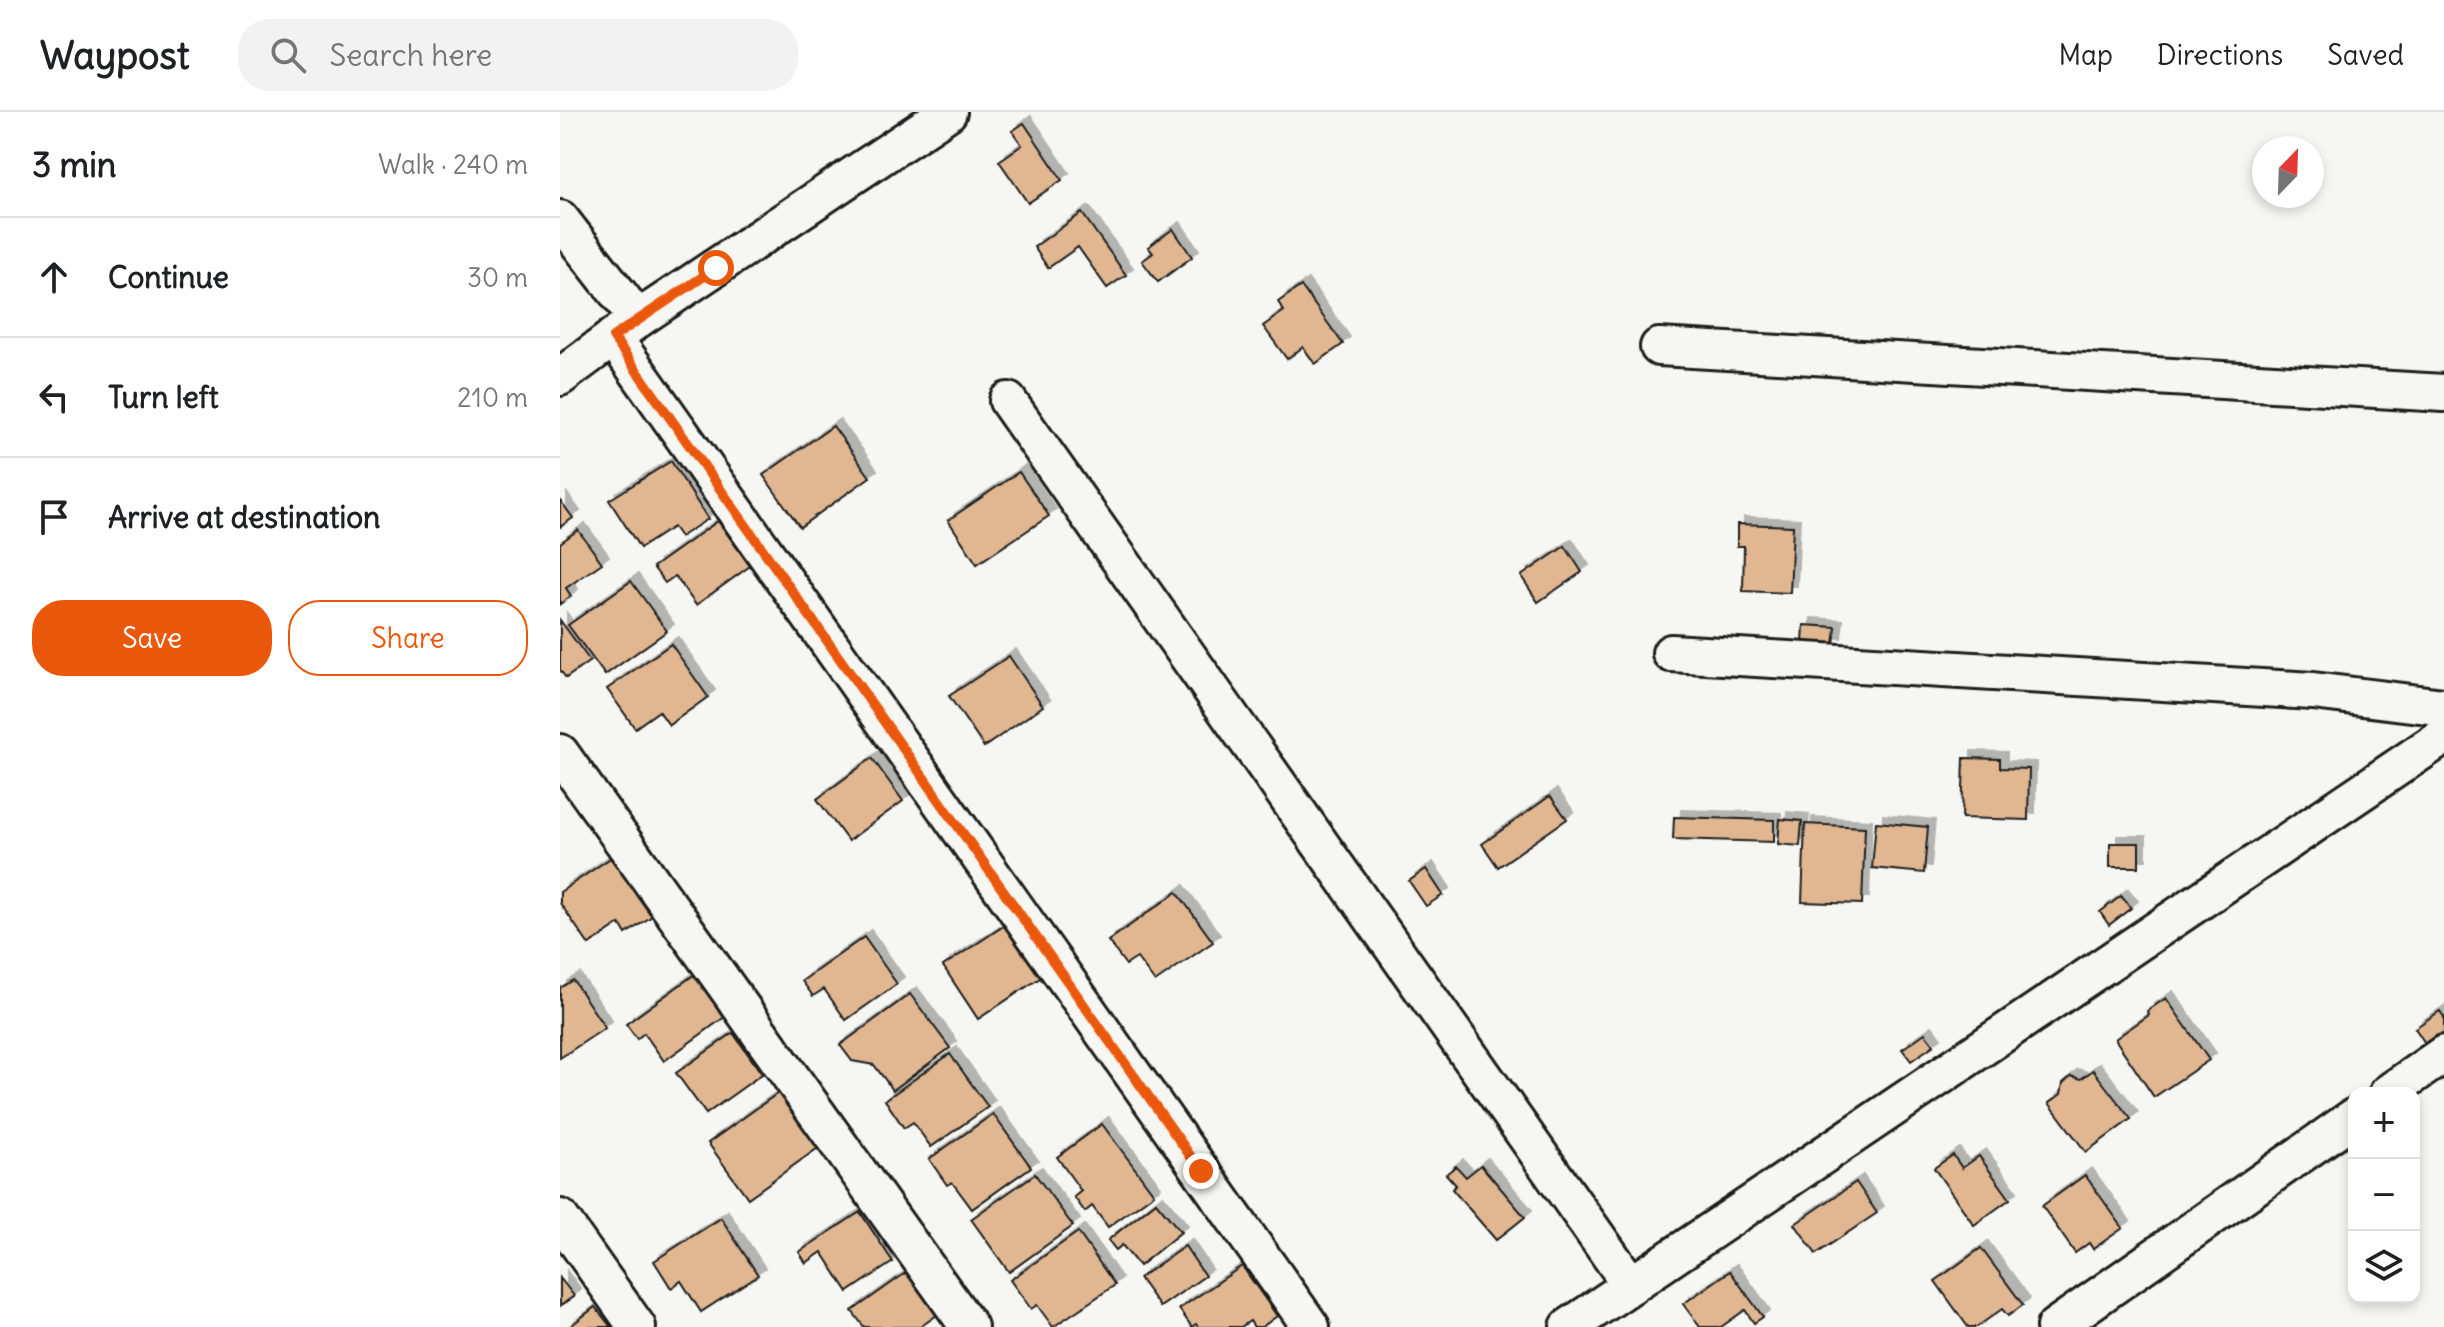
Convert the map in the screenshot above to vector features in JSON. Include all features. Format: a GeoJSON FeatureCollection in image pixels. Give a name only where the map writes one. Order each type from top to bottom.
{"type":"FeatureCollection","features":[{"type":"Feature","properties":{"kind":"street"},"geometry":{"type":"LineString","coordinates":[[560,377],[626,328],[948,112]]}},
{"type":"Feature","properties":{"kind":"street"},"geometry":{"type":"LineString","coordinates":[[560,219],[626,328],[1311,1327]]}},
{"type":"Feature","properties":{"kind":"street"},"geometry":{"type":"LineString","coordinates":[[1659,347],[2444,393]]}},
{"type":"Feature","properties":{"kind":"street"},"geometry":{"type":"LineString","coordinates":[[1008,401],[1631,1285]]}},
{"type":"Feature","properties":{"kind":"street"},"geometry":{"type":"LineString","coordinates":[[1671,653],[2313,691],[2444,707]]}},
{"type":"Feature","properties":{"kind":"street"},"geometry":{"type":"LineString","coordinates":[[1569,1327],[2444,736]]}},
{"type":"Feature","properties":{"kind":"street"},"geometry":{"type":"LineString","coordinates":[[560,753],[969,1327]]}},
{"type":"Feature","properties":{"kind":"street"},"geometry":{"type":"LineString","coordinates":[[2397,1087],[2444,1054]]}},
{"type":"Feature","properties":{"kind":"street"},"geometry":{"type":"LineString","coordinates":[[2055,1327],[2348,1121]]}},
{"type":"Feature","properties":{"kind":"street"},"geometry":{"type":"LineString","coordinates":[[560,1218],[637,1327]]}},
{"type":"Feature","properties":{"kind":"building"},"geometry":{"type":"Polygon","coordinates":[[[1024,123],[1062,180],[1028,203],[999,161],[1022,145],[1012,131],[1024,123]]]}},
{"type":"Feature","properties":{"kind":"building"},"geometry":{"type":"Polygon","coordinates":[[[1082,213],[1126,275],[1107,288],[1078,247],[1048,268],[1034,247],[1082,213]]]}},
{"type":"Feature","properties":{"kind":"building"},"geometry":{"type":"Polygon","coordinates":[[[1173,229],[1192,257],[1158,282],[1142,261],[1153,253],[1148,247],[1173,229]]]}},
{"type":"Feature","properties":{"kind":"building"},"geometry":{"type":"Polygon","coordinates":[[[1301,286],[1343,344],[1315,364],[1303,347],[1287,359],[1263,326],[1284,311],[1278,302],[1301,286]]]}},
{"type":"Feature","properties":{"kind":"building"},"geometry":{"type":"Polygon","coordinates":[[[833,426],[870,477],[800,527],[763,475],[833,426]]]}},
{"type":"Feature","properties":{"kind":"building"},"geometry":{"type":"Polygon","coordinates":[[[671,461],[708,519],[680,537],[673,527],[640,548],[609,500],[671,461]]]}},
{"type":"Feature","properties":{"kind":"building"},"geometry":{"type":"Polygon","coordinates":[[[1019,472],[1049,516],[977,564],[948,520],[1019,472]]]}},
{"type":"Feature","properties":{"kind":"building"},"geometry":{"type":"Polygon","coordinates":[[[560,500],[573,518],[560,527],[560,500]]]}},
{"type":"Feature","properties":{"kind":"building"},"geometry":{"type":"Polygon","coordinates":[[[718,521],[750,566],[696,605],[675,576],[665,583],[653,567],[718,521]]]}},
{"type":"Feature","properties":{"kind":"building"},"geometry":{"type":"Polygon","coordinates":[[[1737,524],[1793,526],[1790,593],[1743,591],[1744,546],[1737,546],[1737,524]]]}},
{"type":"Feature","properties":{"kind":"building"},"geometry":{"type":"Polygon","coordinates":[[[578,530],[602,563],[566,588],[571,596],[560,604],[560,543],[578,530]]]}},
{"type":"Feature","properties":{"kind":"building"},"geometry":{"type":"Polygon","coordinates":[[[1565,546],[1582,572],[1538,602],[1521,576],[1565,546]]]}},
{"type":"Feature","properties":{"kind":"building"},"geometry":{"type":"Polygon","coordinates":[[[631,581],[667,631],[605,675],[568,625],[631,581]]]}},
{"type":"Feature","properties":{"kind":"building"},"geometry":{"type":"Polygon","coordinates":[[[560,620],[590,661],[566,678],[560,670],[560,620]]]}},
{"type":"Feature","properties":{"kind":"building"},"geometry":{"type":"Polygon","coordinates":[[[1804,625],[1836,627],[1834,645],[1803,643],[1804,625]]]}},
{"type":"Feature","properties":{"kind":"building"},"geometry":{"type":"Polygon","coordinates":[[[671,644],[708,697],[669,725],[659,711],[635,728],[607,689],[671,644]]]}},
{"type":"Feature","properties":{"kind":"building"},"geometry":{"type":"Polygon","coordinates":[[[1009,656],[1043,706],[984,747],[949,696],[1009,656]]]}},
{"type":"Feature","properties":{"kind":"building"},"geometry":{"type":"Polygon","coordinates":[[[872,758],[903,801],[848,841],[817,799],[872,758]]]}},
{"type":"Feature","properties":{"kind":"building"},"geometry":{"type":"Polygon","coordinates":[[[1964,758],[2000,759],[2000,768],[2029,769],[2028,820],[1962,818],[1964,758]]]}},
{"type":"Feature","properties":{"kind":"building"},"geometry":{"type":"Polygon","coordinates":[[[1550,796],[1567,819],[1498,867],[1482,844],[1550,796]]]}},
{"type":"Feature","properties":{"kind":"building"},"geometry":{"type":"Polygon","coordinates":[[[1674,817],[1774,820],[1774,842],[1673,839],[1674,817]]]}},
{"type":"Feature","properties":{"kind":"building"},"geometry":{"type":"Polygon","coordinates":[[[1780,819],[1802,821],[1800,846],[1778,844],[1780,819]]]}},
{"type":"Feature","properties":{"kind":"building"},"geometry":{"type":"Polygon","coordinates":[[[1876,822],[1928,827],[1924,873],[1872,868],[1876,822]]]}},
{"type":"Feature","properties":{"kind":"building"},"geometry":{"type":"Polygon","coordinates":[[[1805,824],[1865,827],[1862,904],[1802,902],[1805,824]]]}},
{"type":"Feature","properties":{"kind":"building"},"geometry":{"type":"Polygon","coordinates":[[[2110,843],[2139,843],[2139,867],[2110,867],[2110,843]]]}},
{"type":"Feature","properties":{"kind":"building"},"geometry":{"type":"Polygon","coordinates":[[[612,857],[652,916],[626,934],[620,924],[589,945],[560,903],[560,892],[612,857]]]}},
{"type":"Feature","properties":{"kind":"building"},"geometry":{"type":"Polygon","coordinates":[[[1426,869],[1443,895],[1426,906],[1409,881],[1426,869]]]}},
{"type":"Feature","properties":{"kind":"building"},"geometry":{"type":"Polygon","coordinates":[[[1177,892],[1213,942],[1155,982],[1137,958],[1126,965],[1108,941],[1177,892]]]}},
{"type":"Feature","properties":{"kind":"building"},"geometry":{"type":"Polygon","coordinates":[[[2121,896],[2131,908],[2109,925],[2100,912],[2121,896]]]}},
{"type":"Feature","properties":{"kind":"building"},"geometry":{"type":"Polygon","coordinates":[[[1011,921],[1046,974],[978,1019],[943,966],[1011,921]]]}},
{"type":"Feature","properties":{"kind":"building"},"geometry":{"type":"Polygon","coordinates":[[[864,937],[897,984],[846,1020],[824,989],[813,996],[802,981],[864,937]]]}},
{"type":"Feature","properties":{"kind":"building"},"geometry":{"type":"Polygon","coordinates":[[[695,974],[726,1016],[664,1061],[644,1033],[637,1039],[626,1024],[695,974]]]}},
{"type":"Feature","properties":{"kind":"building"},"geometry":{"type":"Polygon","coordinates":[[[573,980],[605,1028],[560,1058],[560,988],[573,980]]]}},
{"type":"Feature","properties":{"kind":"building"},"geometry":{"type":"Polygon","coordinates":[[[910,994],[950,1048],[893,1090],[874,1065],[852,1061],[840,1045],[910,994]]]}},
{"type":"Feature","properties":{"kind":"building"},"geometry":{"type":"Polygon","coordinates":[[[2166,998],[2209,1060],[2154,1097],[2115,1039],[2149,1015],[2147,1011],[2166,998]]]}},
{"type":"Feature","properties":{"kind":"building"},"geometry":{"type":"Polygon","coordinates":[[[2440,1011],[2444,1017],[2444,1051],[2434,1057],[2415,1028],[2440,1011]]]}},
{"type":"Feature","properties":{"kind":"building"},"geometry":{"type":"Polygon","coordinates":[[[733,1033],[762,1074],[706,1114],[676,1073],[733,1033]]]}},
{"type":"Feature","properties":{"kind":"building"},"geometry":{"type":"Polygon","coordinates":[[[1925,1033],[1934,1045],[1911,1061],[1902,1049],[1925,1033]]]}},
{"type":"Feature","properties":{"kind":"building"},"geometry":{"type":"Polygon","coordinates":[[[950,1054],[988,1107],[931,1147],[913,1122],[904,1128],[885,1100],[950,1054]]]}},
{"type":"Feature","properties":{"kind":"building"},"geometry":{"type":"Polygon","coordinates":[[[2093,1070],[2131,1119],[2086,1152],[2049,1103],[2061,1094],[2063,1083],[2071,1076],[2081,1079],[2093,1070]]]}},
{"type":"Feature","properties":{"kind":"building"},"geometry":{"type":"Polygon","coordinates":[[[785,1088],[825,1143],[748,1198],[708,1143],[785,1088]]]}},
{"type":"Feature","properties":{"kind":"building"},"geometry":{"type":"Polygon","coordinates":[[[993,1114],[1031,1167],[972,1209],[952,1182],[947,1185],[929,1159],[993,1114]]]}},
{"type":"Feature","properties":{"kind":"building"},"geometry":{"type":"Polygon","coordinates":[[[1102,1124],[1154,1194],[1108,1227],[1092,1206],[1085,1212],[1074,1197],[1081,1191],[1057,1157],[1102,1124]]]}},
{"type":"Feature","properties":{"kind":"building"},"geometry":{"type":"Polygon","coordinates":[[[1953,1155],[1962,1168],[1979,1156],[2010,1199],[1974,1225],[1934,1168],[1953,1155]]]}},
{"type":"Feature","properties":{"kind":"building"},"geometry":{"type":"Polygon","coordinates":[[[1481,1165],[1525,1217],[1496,1240],[1452,1189],[1456,1185],[1446,1174],[1456,1166],[1466,1177],[1481,1165]]]}},
{"type":"Feature","properties":{"kind":"building"},"geometry":{"type":"Polygon","coordinates":[[[1035,1174],[1073,1226],[1009,1272],[971,1219],[1035,1174]]]}},
{"type":"Feature","properties":{"kind":"building"},"geometry":{"type":"Polygon","coordinates":[[[2085,1175],[2123,1228],[2093,1249],[2089,1243],[2075,1253],[2042,1206],[2085,1175]]]}},
{"type":"Feature","properties":{"kind":"building"},"geometry":{"type":"Polygon","coordinates":[[[1856,1182],[1877,1213],[1816,1254],[1795,1224],[1856,1182]]]}},
{"type":"Feature","properties":{"kind":"building"},"geometry":{"type":"Polygon","coordinates":[[[1156,1202],[1181,1232],[1139,1266],[1122,1245],[1116,1250],[1108,1240],[1156,1202]]]}},
{"type":"Feature","properties":{"kind":"building"},"geometry":{"type":"Polygon","coordinates":[[[860,1212],[893,1262],[848,1292],[822,1252],[806,1263],[799,1252],[860,1212]]]}},
{"type":"Feature","properties":{"kind":"building"},"geometry":{"type":"Polygon","coordinates":[[[721,1218],[758,1275],[701,1312],[681,1281],[671,1288],[654,1261],[721,1218]]]}},
{"type":"Feature","properties":{"kind":"building"},"geometry":{"type":"Polygon","coordinates":[[[1078,1232],[1115,1285],[1053,1327],[1037,1305],[1031,1309],[1010,1280],[1078,1232]]]}},
{"type":"Feature","properties":{"kind":"building"},"geometry":{"type":"Polygon","coordinates":[[[1185,1246],[1205,1276],[1160,1307],[1139,1278],[1185,1246]]]}},
{"type":"Feature","properties":{"kind":"building"},"geometry":{"type":"Polygon","coordinates":[[[1981,1248],[2023,1305],[2008,1316],[2002,1309],[1977,1327],[1968,1327],[1935,1281],[1981,1248]]]}},
{"type":"Feature","properties":{"kind":"building"},"geometry":{"type":"Polygon","coordinates":[[[1242,1266],[1277,1316],[1262,1327],[1254,1327],[1250,1321],[1241,1327],[1198,1327],[1196,1324],[1192,1327],[1179,1309],[1242,1266]]]}},
{"type":"Feature","properties":{"kind":"building"},"geometry":{"type":"Polygon","coordinates":[[[1730,1271],[1763,1317],[1754,1323],[1745,1310],[1721,1327],[1700,1327],[1683,1304],[1730,1271]]]}},
{"type":"Feature","properties":{"kind":"building"},"geometry":{"type":"Polygon","coordinates":[[[907,1272],[937,1315],[920,1327],[864,1327],[852,1311],[907,1272]]]}},
{"type":"Feature","properties":{"kind":"building"},"geometry":{"type":"Polygon","coordinates":[[[560,1278],[574,1296],[560,1306],[560,1278]]]}},
{"type":"Feature","properties":{"kind":"building"},"geometry":{"type":"Polygon","coordinates":[[[595,1307],[611,1327],[569,1327],[595,1307]]]}},
{"type":"Feature","properties":{"kind":"route"},"geometry":{"type":"LineString","coordinates":[[716,268],[613,337],[1201,1171]]}}]}
